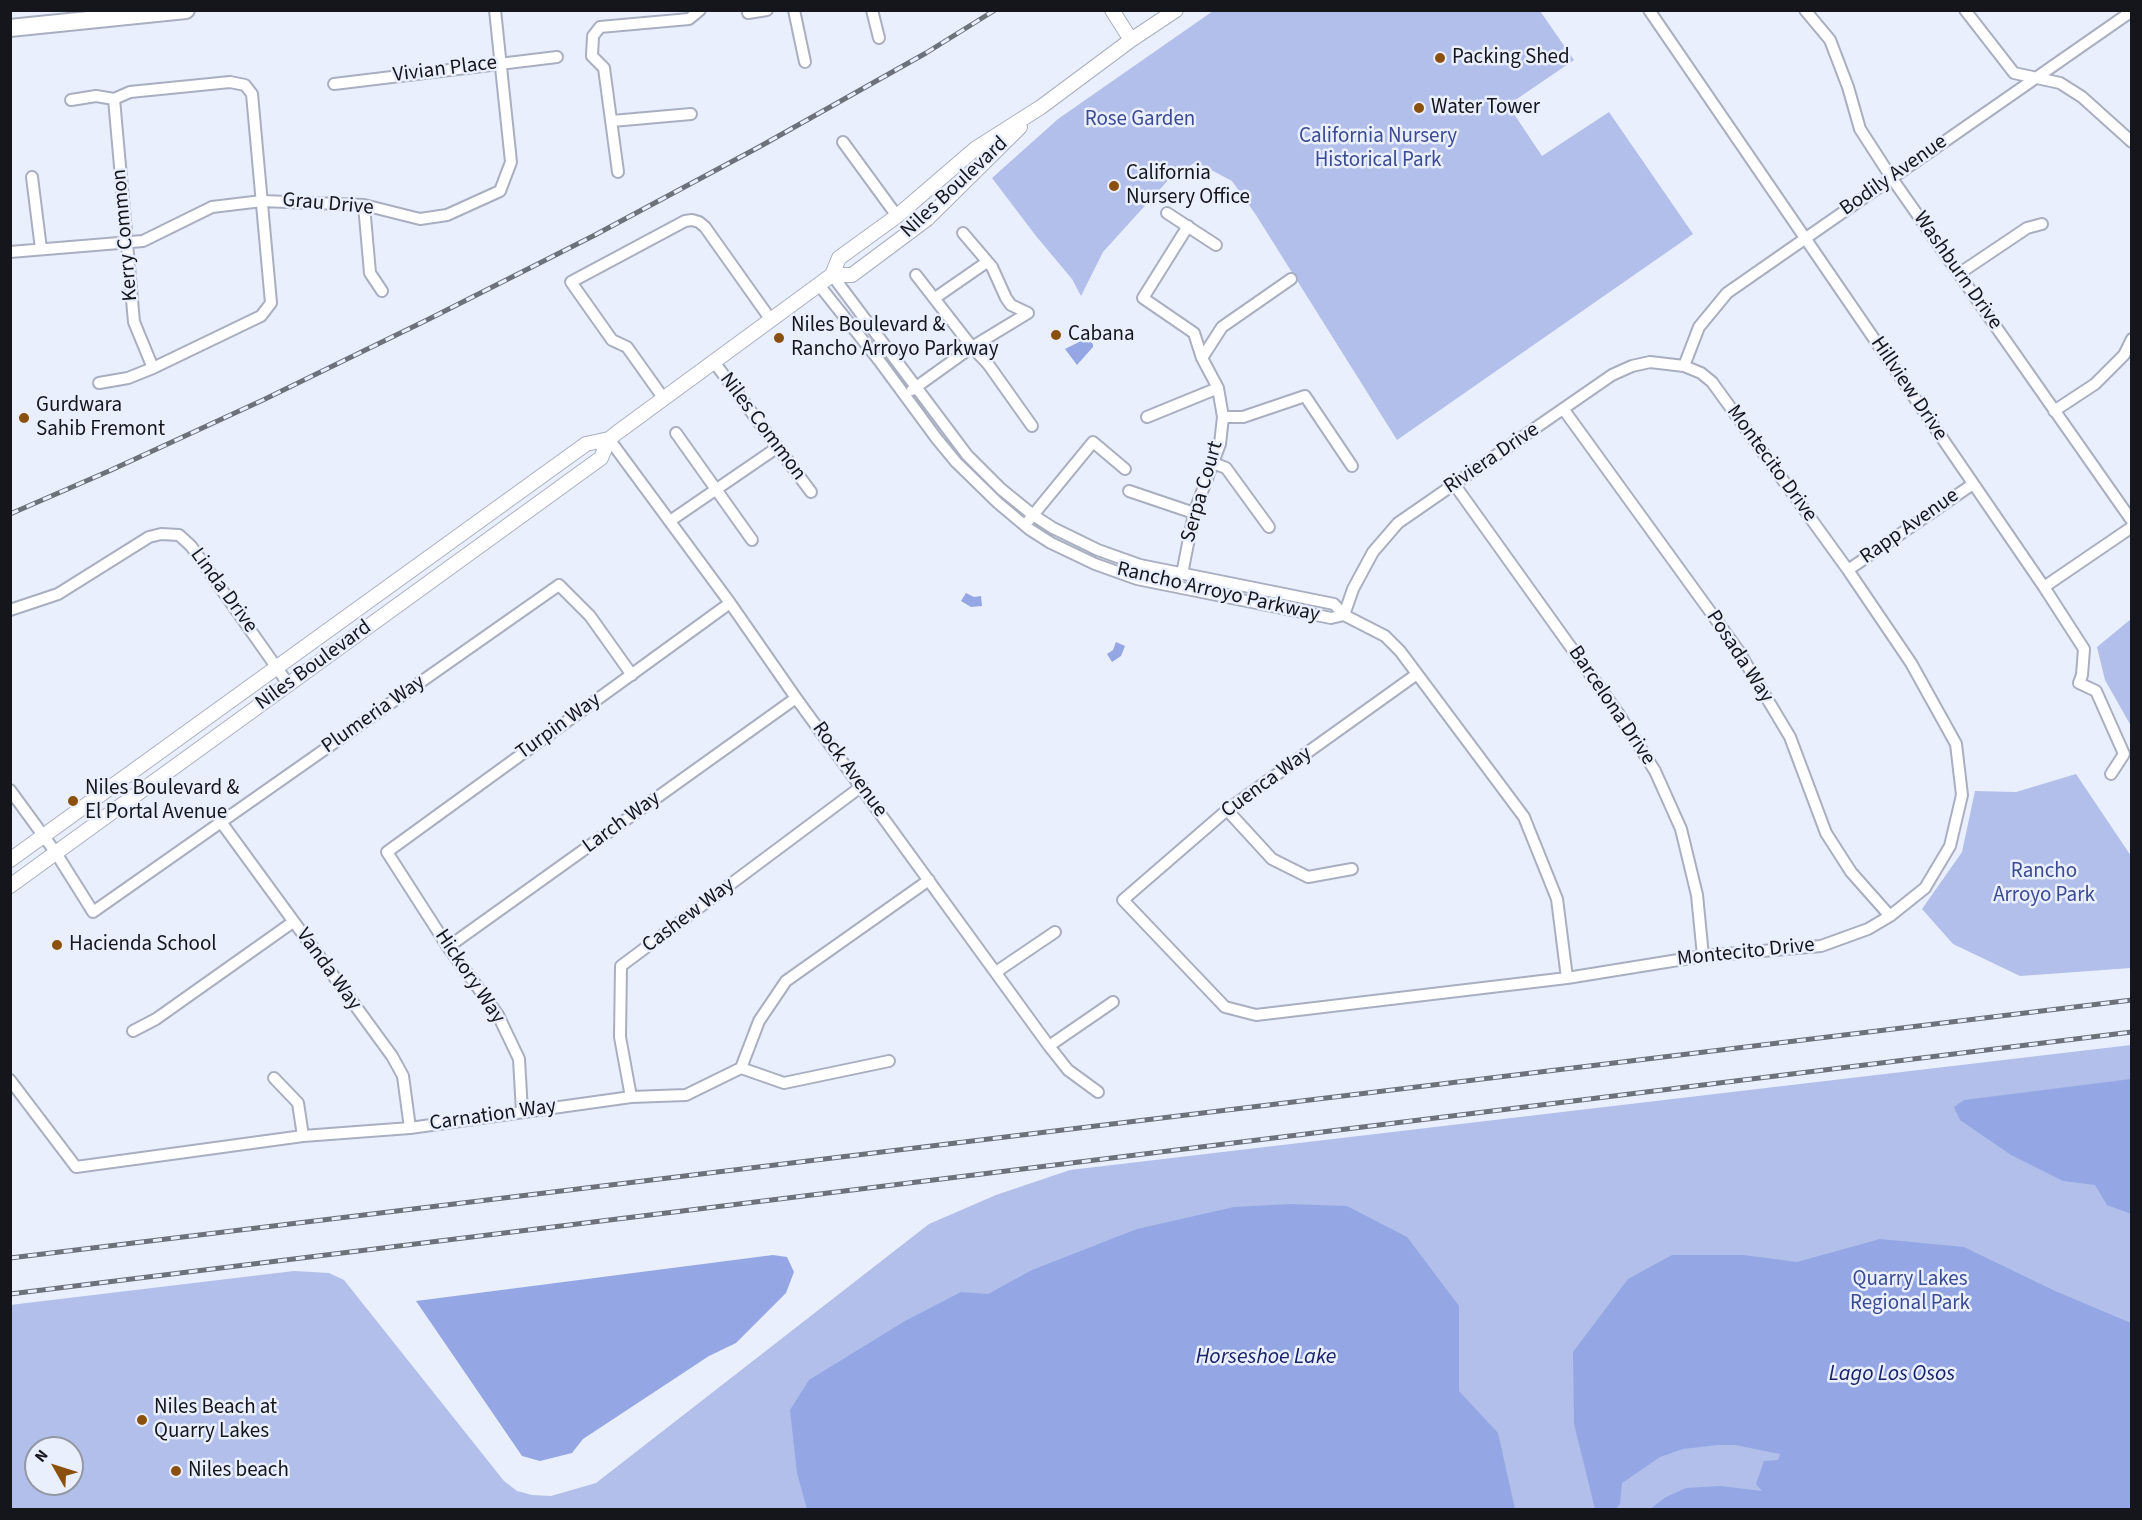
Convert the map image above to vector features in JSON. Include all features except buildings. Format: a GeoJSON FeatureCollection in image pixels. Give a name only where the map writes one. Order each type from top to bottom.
{"type":"FeatureCollection","features":[{"type":"Feature","properties":{"kind":"main road"},"geometry":{"type":"LineString","coordinates":[[10,28],[186,10]]}},
{"type":"Feature","properties":{"kind":"main road"},"geometry":{"type":"LineString","coordinates":[[1112,10],[1131,40]]}},
{"type":"Feature","properties":{"kind":"main road","name":"Niles Boulevard"},"geometry":{"type":"LineString","coordinates":[[10,860],[586,444],[609,439],[664,399],[832,275],[839,258],[897,216],[975,149],[1041,107],[1131,40],[1176,10]]}},
{"type":"Feature","properties":{"kind":"main road","name":"Niles Boulevard"},"geometry":{"type":"LineString","coordinates":[[832,275],[852,275],[927,219],[1041,107]]}},
{"type":"Feature","properties":{"kind":"main road","name":"Niles Boulevard"},"geometry":{"type":"LineString","coordinates":[[10,886],[601,458],[609,439]]}},
{"type":"Feature","properties":{"kind":"street","name":"Grau Drive"},"geometry":{"type":"LineString","coordinates":[[10,252],[143,241],[212,207],[262,201],[364,205],[420,219],[447,215],[500,191],[511,162],[495,10]]}},
{"type":"Feature","properties":{"kind":"street"},"geometry":{"type":"LineString","coordinates":[[618,172],[604,68],[592,56],[593,36],[600,27],[689,19],[700,10]]}},
{"type":"Feature","properties":{"kind":"street"},"geometry":{"type":"LineString","coordinates":[[748,13],[767,10]]}},
{"type":"Feature","properties":{"kind":"street"},"geometry":{"type":"LineString","coordinates":[[794,10],[805,62]]}},
{"type":"Feature","properties":{"kind":"street"},"geometry":{"type":"LineString","coordinates":[[872,10],[879,38]]}},
{"type":"Feature","properties":{"kind":"street","name":"Hillview Drive"},"geometry":{"type":"LineString","coordinates":[[1649,10],[2044,587],[2084,649],[2082,675],[2079,683],[2096,691],[2124,754],[2111,774]]}},
{"type":"Feature","properties":{"kind":"street","name":"Washburn Drive"},"geometry":{"type":"LineString","coordinates":[[1804,10],[1830,40],[1848,87],[1860,129],[1891,177],[2132,521]]}},
{"type":"Feature","properties":{"kind":"street"},"geometry":{"type":"LineString","coordinates":[[1965,10],[2014,74],[2060,83],[2082,98],[2132,142]]}},
{"type":"Feature","properties":{"kind":"street","name":"Bodily Avenue"},"geometry":{"type":"LineString","coordinates":[[1684,366],[1699,327],[1727,293],[2132,11]]}},
{"type":"Feature","properties":{"kind":"street","name":"Vivian Place"},"geometry":{"type":"LineString","coordinates":[[334,84],[557,57]]}},
{"type":"Feature","properties":{"kind":"street"},"geometry":{"type":"LineString","coordinates":[[71,100],[96,96],[114,99],[130,92],[230,82],[244,85],[252,94],[271,303],[261,316],[153,369],[128,378],[99,383]]}},
{"type":"Feature","properties":{"kind":"street","name":"Kerry Common"},"geometry":{"type":"LineString","coordinates":[[114,99],[134,322],[153,369]]}},
{"type":"Feature","properties":{"kind":"street"},"geometry":{"type":"LineString","coordinates":[[612,121],[691,114]]}},
{"type":"Feature","properties":{"kind":"street"},"geometry":{"type":"LineString","coordinates":[[843,142],[897,216]]}},
{"type":"Feature","properties":{"kind":"street"},"geometry":{"type":"LineString","coordinates":[[33,177],[41,249]]}},
{"type":"Feature","properties":{"kind":"street"},"geometry":{"type":"LineString","coordinates":[[364,205],[370,273],[382,291]]}},
{"type":"Feature","properties":{"kind":"street"},"geometry":{"type":"LineString","coordinates":[[1167,213],[1216,245]]}},
{"type":"Feature","properties":{"kind":"street"},"geometry":{"type":"LineString","coordinates":[[664,399],[627,348],[612,340],[571,282],[685,221],[692,220],[705,227],[771,320]]}},
{"type":"Feature","properties":{"kind":"street"},"geometry":{"type":"LineString","coordinates":[[1960,273],[2026,228],[2042,224]]}},
{"type":"Feature","properties":{"kind":"street","name":"Serpa Court"},"geometry":{"type":"LineString","coordinates":[[1182,574],[1194,513],[1220,444],[1222,417],[1218,388],[1202,358],[1194,333],[1143,298],[1188,226]]}},
{"type":"Feature","properties":{"kind":"street"},"geometry":{"type":"LineString","coordinates":[[904,395],[972,347],[1028,313],[1011,305],[992,267],[963,233]]}},
{"type":"Feature","properties":{"kind":"street"},"geometry":{"type":"LineString","coordinates":[[935,298],[987,262]]}},
{"type":"Feature","properties":{"kind":"street","name":"Rancho Arroyo Parkway"},"geometry":{"type":"LineString","coordinates":[[832,275],[982,471],[1033,515],[1053,528],[1098,550],[1140,565],[1334,604],[1344,615],[1384,636],[1400,651],[1524,817],[1557,899],[1567,978]]}},
{"type":"Feature","properties":{"kind":"street"},"geometry":{"type":"LineString","coordinates":[[916,275],[988,364],[1032,426]]}},
{"type":"Feature","properties":{"kind":"street"},"geometry":{"type":"LineString","coordinates":[[1202,358],[1222,327],[1291,279]]}},
{"type":"Feature","properties":{"kind":"street","name":"Rancho Arroyo Parkway"},"geometry":{"type":"LineString","coordinates":[[819,285],[937,440],[985,491],[1025,525],[1069,552],[1137,579],[1331,618],[1344,615]]}},
{"type":"Feature","properties":{"kind":"street"},"geometry":{"type":"LineString","coordinates":[[2054,411],[2095,384],[2124,355],[2132,339]]}},
{"type":"Feature","properties":{"kind":"street","name":"Niles Common"},"geometry":{"type":"LineString","coordinates":[[714,362],[811,492]]}},
{"type":"Feature","properties":{"kind":"street","name":"Riviera Drive"},"geometry":{"type":"LineString","coordinates":[[1344,615],[1353,589],[1373,552],[1398,523],[1612,375],[1632,366],[1650,362],[1684,366]]}},
{"type":"Feature","properties":{"kind":"street","name":"Montecito Drive"},"geometry":{"type":"LineString","coordinates":[[1123,900],[1225,1007],[1256,1015],[1567,978],[1703,956],[1821,946],[1868,929],[1890,916],[1925,888],[1950,846],[1962,795],[1956,744],[1911,663],[1848,570],[1712,382],[1701,373],[1684,366]]}},
{"type":"Feature","properties":{"kind":"street"},"geometry":{"type":"LineString","coordinates":[[1147,417],[1218,388]]}},
{"type":"Feature","properties":{"kind":"street"},"geometry":{"type":"LineString","coordinates":[[1222,417],[1243,417],[1305,396],[1352,466]]}},
{"type":"Feature","properties":{"kind":"street","name":"Posada Way"},"geometry":{"type":"LineString","coordinates":[[1564,410],[1738,650],[1790,737],[1826,833],[1851,872],[1890,916]]}},
{"type":"Feature","properties":{"kind":"street"},"geometry":{"type":"LineString","coordinates":[[676,433],[752,540]]}},
{"type":"Feature","properties":{"kind":"street","name":"Rock Avenue"},"geometry":{"type":"LineString","coordinates":[[609,439],[1049,1046],[1068,1070],[1098,1092]]}},
{"type":"Feature","properties":{"kind":"street"},"geometry":{"type":"LineString","coordinates":[[1025,525],[1092,442],[1125,469]]}},
{"type":"Feature","properties":{"kind":"street"},"geometry":{"type":"LineString","coordinates":[[670,521],[778,447]]}},
{"type":"Feature","properties":{"kind":"street"},"geometry":{"type":"LineString","coordinates":[[1213,463],[1226,468],[1269,527]]}},
{"type":"Feature","properties":{"kind":"street","name":"Barcelona Drive"},"geometry":{"type":"LineString","coordinates":[[1454,484],[1618,713],[1655,771],[1681,829],[1697,895],[1703,956]]}},
{"type":"Feature","properties":{"kind":"street","name":"Rapp Avenue"},"geometry":{"type":"LineString","coordinates":[[1848,570],[1973,484]]}},
{"type":"Feature","properties":{"kind":"street"},"geometry":{"type":"LineString","coordinates":[[1129,491],[1194,513]]}},
{"type":"Feature","properties":{"kind":"street"},"geometry":{"type":"LineString","coordinates":[[2044,587],[2132,528]]}},
{"type":"Feature","properties":{"kind":"street","name":"Linda Drive"},"geometry":{"type":"LineString","coordinates":[[10,609],[58,594],[149,537],[161,534],[178,535],[191,546],[289,685]]}},
{"type":"Feature","properties":{"kind":"street","name":"Plumeria Way"},"geometry":{"type":"LineString","coordinates":[[56,853],[93,912],[559,585],[590,616],[632,675]]}},
{"type":"Feature","properties":{"kind":"street","name":"Turpin Way"},"geometry":{"type":"LineString","coordinates":[[387,852],[730,603]]}},
{"type":"Feature","properties":{"kind":"street","name":"Cuenca Way"},"geometry":{"type":"LineString","coordinates":[[1123,900],[1227,810],[1416,674]]}},
{"type":"Feature","properties":{"kind":"street","name":"Larch Way"},"geometry":{"type":"LineString","coordinates":[[448,947],[796,698]]}},
{"type":"Feature","properties":{"kind":"street","name":"Cashew Way"},"geometry":{"type":"LineString","coordinates":[[631,1097],[620,1037],[621,966],[862,786]]}},
{"type":"Feature","properties":{"kind":"street"},"geometry":{"type":"LineString","coordinates":[[10,790],[56,853]]}},
{"type":"Feature","properties":{"kind":"street"},"geometry":{"type":"LineString","coordinates":[[1227,810],[1272,859],[1308,877],[1353,869]]}},
{"type":"Feature","properties":{"kind":"street","name":"Vanda Way"},"geometry":{"type":"LineString","coordinates":[[221,822],[392,1056],[403,1076],[410,1128]]}},
{"type":"Feature","properties":{"kind":"street","name":"Hickory Way"},"geometry":{"type":"LineString","coordinates":[[387,852],[448,947],[498,1015],[519,1059],[522,1112]]}},
{"type":"Feature","properties":{"kind":"street"},"geometry":{"type":"LineString","coordinates":[[889,1061],[784,1083],[741,1068],[759,1021],[786,981],[929,880]]}},
{"type":"Feature","properties":{"kind":"street"},"geometry":{"type":"LineString","coordinates":[[133,1031],[156,1019],[293,922]]}},
{"type":"Feature","properties":{"kind":"street"},"geometry":{"type":"LineString","coordinates":[[996,972],[1055,932]]}},
{"type":"Feature","properties":{"kind":"street"},"geometry":{"type":"LineString","coordinates":[[1049,1046],[1113,1002]]}},
{"type":"Feature","properties":{"kind":"street","name":"Carnation Way"},"geometry":{"type":"LineString","coordinates":[[10,1080],[76,1167],[303,1136],[410,1128],[631,1097],[687,1095],[741,1068]]}},
{"type":"Feature","properties":{"kind":"street"},"geometry":{"type":"LineString","coordinates":[[274,1078],[298,1103],[303,1136]]}},
{"type":"Feature","properties":{"kind":"green space","name":"California Nursery Historical Park"},"geometry":{"type":"Polygon","coordinates":[[[1213,11],[1540,11],[1574,60],[1508,105],[1542,156],[1609,112],[1693,234],[1397,440],[1256,215],[1232,181],[1196,162],[1171,177],[1103,252],[1081,296],[1072,279],[992,178],[1058,119],[1213,11]]]}},
{"type":"Feature","properties":{"kind":"green space"},"geometry":{"type":"Polygon","coordinates":[[[2131,619],[2131,726],[2105,680],[2097,647],[2131,619]]]}},
{"type":"Feature","properties":{"kind":"green space","name":"Rancho Arroyo Park"},"geometry":{"type":"Polygon","coordinates":[[[2076,774],[2131,856],[2131,968],[2020,976],[1953,944],[1922,909],[1962,852],[1975,791],[2016,792],[2076,774]]]}},
{"type":"Feature","properties":{"kind":"green space","name":"Quarry Lakes Regional Park"},"geometry":{"type":"Polygon","coordinates":[[[2131,1045],[2131,1509],[11,1509],[10,1305],[294,1271],[329,1273],[344,1280],[504,1481],[517,1491],[551,1496],[596,1483],[929,1224],[996,1195],[1070,1170],[2131,1045]]]}},
{"type":"Feature","properties":{"kind":"water"},"geometry":{"type":"Polygon","coordinates":[[[1087,338],[1093,347],[1077,365],[1065,349],[1087,338]]]}},
{"type":"Feature","properties":{"kind":"water"},"geometry":{"type":"Polygon","coordinates":[[[966,593],[974,597],[981,596],[982,606],[971,607],[961,601],[966,593]]]}},
{"type":"Feature","properties":{"kind":"water"},"geometry":{"type":"Polygon","coordinates":[[[1116,642],[1125,646],[1121,656],[1112,662],[1107,654],[1113,650],[1116,642]]]}},
{"type":"Feature","properties":{"kind":"water"},"geometry":{"type":"Polygon","coordinates":[[[2131,1079],[2131,1214],[2107,1205],[2095,1185],[2063,1181],[2011,1155],[1960,1120],[1954,1107],[1964,1100],[2131,1079]]]}},
{"type":"Feature","properties":{"kind":"water","name":"Horseshoe Lake"},"geometry":{"type":"Polygon","coordinates":[[[1290,1204],[1347,1206],[1407,1237],[1459,1306],[1459,1391],[1498,1433],[1515,1509],[807,1509],[797,1473],[790,1410],[809,1380],[905,1321],[961,1292],[988,1294],[1032,1270],[1137,1229],[1234,1207],[1290,1204]]]}},
{"type":"Feature","properties":{"kind":"water","name":"Lago Los Osos"},"geometry":{"type":"Polygon","coordinates":[[[1880,1239],[1964,1247],[2055,1291],[2131,1323],[2131,1509],[1650,1509],[1666,1497],[1686,1488],[1721,1486],[1762,1491],[1756,1484],[1764,1461],[1778,1460],[1780,1454],[1735,1445],[1718,1445],[1683,1449],[1660,1457],[1622,1483],[1620,1504],[1616,1509],[1595,1509],[1574,1424],[1573,1352],[1628,1279],[1672,1255],[1743,1255],[1797,1262],[1880,1239]]]}},
{"type":"Feature","properties":{"kind":"water"},"geometry":{"type":"Polygon","coordinates":[[[773,1255],[787,1257],[794,1272],[786,1293],[736,1343],[709,1356],[583,1439],[572,1453],[540,1461],[522,1456],[416,1301],[773,1255]]]}},
{"type":"Feature","properties":{"kind":"railway"},"geometry":{"type":"LineString","coordinates":[[10,514],[263,400],[595,235],[759,147],[926,53],[995,10]]}},
{"type":"Feature","properties":{"kind":"railway"},"geometry":{"type":"LineString","coordinates":[[10,1258],[2132,1000]]}},
{"type":"Feature","properties":{"kind":"railway"},"geometry":{"type":"LineString","coordinates":[[10,1294],[2132,1032]]}},
{"type":"Feature","properties":{"kind":"place","name":"Packing Shed"},"geometry":{"type":"Point","coordinates":[1440,58]}},
{"type":"Feature","properties":{"kind":"place","name":"Water Tower"},"geometry":{"type":"Point","coordinates":[1419,108]}},
{"type":"Feature","properties":{"kind":"place","name":"California Nursery Office"},"geometry":{"type":"Point","coordinates":[1114,186]}},
{"type":"Feature","properties":{"kind":"place","name":"Cabana"},"geometry":{"type":"Point","coordinates":[1056,335]}},
{"type":"Feature","properties":{"kind":"place","name":"Niles Boulevard & Rancho Arroyo Parkway"},"geometry":{"type":"Point","coordinates":[779,338]}},
{"type":"Feature","properties":{"kind":"place","name":"Gurdwara Sahib Fremont"},"geometry":{"type":"Point","coordinates":[24,418]}},
{"type":"Feature","properties":{"kind":"place","name":"Niles Boulevard & El Portal Avenue"},"geometry":{"type":"Point","coordinates":[73,801]}},
{"type":"Feature","properties":{"kind":"place","name":"Hacienda School"},"geometry":{"type":"Point","coordinates":[57,945]}},
{"type":"Feature","properties":{"kind":"place","name":"Niles Beach at Quarry Lakes"},"geometry":{"type":"Point","coordinates":[142,1420]}},
{"type":"Feature","properties":{"kind":"place","name":"Niles beach"},"geometry":{"type":"Point","coordinates":[176,1471]}},
{"type":"Feature","properties":{"kind":"park label","name":"Rose Garden"},"geometry":{"type":"Point","coordinates":[1140,120]}}]}
